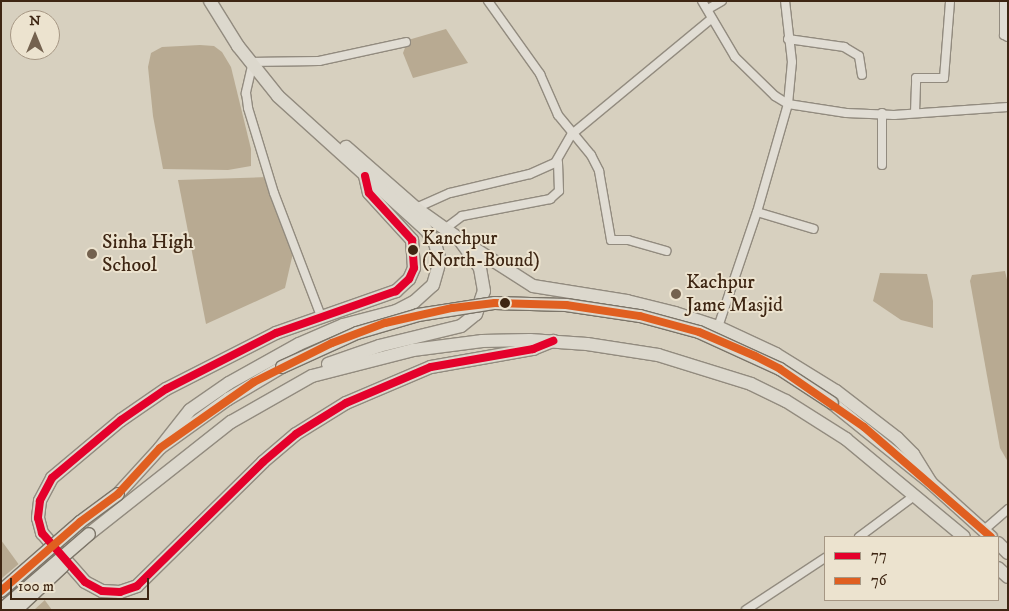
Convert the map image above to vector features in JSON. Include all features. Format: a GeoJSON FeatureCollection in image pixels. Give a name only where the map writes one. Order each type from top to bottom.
{"type":"FeatureCollection","features":[{"type":"Feature","properties":{"kind":"highway"},"geometry":{"type":"LineString","coordinates":[[16,610],[60,570],[89,534],[122,498],[190,410],[229,383],[299,344],[343,325],[396,311],[414,302],[433,285],[440,261],[434,240],[278,96],[251,64],[210,1]]}},
{"type":"Feature","properties":{"kind":"highway"},"geometry":{"type":"LineString","coordinates":[[271,86],[282,91],[416,208],[458,238],[533,286],[626,301],[718,327],[776,354],[867,413],[913,454],[931,483]]}},
{"type":"Feature","properties":{"kind":"highway"},"geometry":{"type":"LineString","coordinates":[[365,176],[369,193],[409,234],[415,255],[414,268],[404,285],[396,291],[321,316],[195,373],[140,405],[52,478],[40,501],[38,518],[42,533],[85,582],[102,591],[120,592],[137,586],[242,481],[296,434],[319,418],[384,385],[431,367],[533,349],[552,341]]}},
{"type":"Feature","properties":{"kind":"highway"},"geometry":{"type":"LineString","coordinates":[[1,591],[80,522],[122,498],[231,422],[346,356],[450,330],[470,321],[482,302],[482,276],[476,261],[458,238]]}},
{"type":"Feature","properties":{"kind":"highway"},"geometry":{"type":"LineString","coordinates":[[160,448],[228,399],[282,367],[357,333],[418,315],[494,303],[566,305],[640,316],[699,332],[780,369],[832,403],[931,483],[988,534]]}},
{"type":"Feature","properties":{"kind":"highway"},"geometry":{"type":"LineString","coordinates":[[312,376],[368,360],[447,345],[482,341],[552,341],[658,355],[751,384],[818,420],[963,536]]}},
{"type":"Feature","properties":{"kind":"highway"},"geometry":{"type":"LineString","coordinates":[[1,610],[89,534]]}},
{"type":"Feature","properties":{"kind":"highway"},"geometry":{"type":"LineString","coordinates":[[999,544],[1008,553]]}},
{"type":"Feature","properties":{"kind":"street"},"geometry":{"type":"LineString","coordinates":[[488,1],[540,74],[558,115],[591,155],[599,171],[611,240],[628,240],[666,251]]}},
{"type":"Feature","properties":{"kind":"street"},"geometry":{"type":"LineString","coordinates":[[702,1],[708,9],[711,20],[735,56],[775,96],[788,104],[846,113],[915,113],[1008,107]]}},
{"type":"Feature","properties":{"kind":"street"},"geometry":{"type":"LineString","coordinates":[[708,9],[722,1]]}},
{"type":"Feature","properties":{"kind":"street"},"geometry":{"type":"LineString","coordinates":[[718,327],[757,212],[788,104],[792,62],[785,1]]}},
{"type":"Feature","properties":{"kind":"street"},"geometry":{"type":"LineString","coordinates":[[915,113],[916,78],[944,78],[950,1]]}},
{"type":"Feature","properties":{"kind":"street"},"geometry":{"type":"LineString","coordinates":[[1004,1],[1006,22],[1004,35],[1008,37]]}},
{"type":"Feature","properties":{"kind":"street"},"geometry":{"type":"LineString","coordinates":[[446,228],[462,216],[550,199],[559,190],[558,162],[572,134],[711,20]]}},
{"type":"Feature","properties":{"kind":"street"},"geometry":{"type":"LineString","coordinates":[[788,39],[844,47],[859,56],[862,75]]}},
{"type":"Feature","properties":{"kind":"street"},"geometry":{"type":"LineString","coordinates":[[321,316],[274,193],[248,108],[246,93],[251,64],[319,61],[406,42]]}},
{"type":"Feature","properties":{"kind":"street"},"geometry":{"type":"LineString","coordinates":[[882,113],[882,165]]}},
{"type":"Feature","properties":{"kind":"street"},"geometry":{"type":"LineString","coordinates":[[416,208],[450,193],[530,174],[558,162]]}},
{"type":"Feature","properties":{"kind":"street"},"geometry":{"type":"LineString","coordinates":[[757,212],[814,229]]}},
{"type":"Feature","properties":{"kind":"street"},"geometry":{"type":"LineString","coordinates":[[860,536],[914,496]]}},
{"type":"Feature","properties":{"kind":"street"},"geometry":{"type":"LineString","coordinates":[[988,534],[1008,509]]}},
{"type":"Feature","properties":{"kind":"street"},"geometry":{"type":"LineString","coordinates":[[746,610],[824,559]]}},
{"type":"Feature","properties":{"kind":"shaded area"},"geometry":{"type":"Polygon","coordinates":[[[446,29],[468,63],[413,78],[403,53],[408,40],[446,29]]]}},
{"type":"Feature","properties":{"kind":"shaded area"},"geometry":{"type":"Polygon","coordinates":[[[214,46],[222,52],[231,67],[251,149],[251,166],[228,170],[163,169],[153,116],[148,67],[151,53],[162,47],[214,46]]]}},
{"type":"Feature","properties":{"kind":"shaded area"},"geometry":{"type":"Polygon","coordinates":[[[268,177],[293,253],[285,288],[206,324],[178,180],[268,177]]]}},
{"type":"Feature","properties":{"kind":"shaded area"},"geometry":{"type":"Polygon","coordinates":[[[1005,271],[1008,284],[1008,462],[1000,448],[970,281],[972,275],[1005,271]]]}},
{"type":"Feature","properties":{"kind":"shaded area"},"geometry":{"type":"Polygon","coordinates":[[[880,273],[927,274],[933,301],[933,328],[901,320],[873,301],[880,273]]]}},
{"type":"Feature","properties":{"kind":"shaded area"},"geometry":{"type":"Polygon","coordinates":[[[1,540],[52,610],[1,610],[1,540]]]}},
{"type":"Feature","properties":{"kind":"pier"},"geometry":{"type":"Polygon","coordinates":[[[21,562],[47,598],[34,610],[1,610],[1,579],[21,562]]]}},
{"type":"Feature","properties":{"kind":"transit line","name":"77"},"geometry":{"type":"LineString","coordinates":[[365,176],[369,193],[412,240],[414,268],[409,279],[396,291],[276,333],[166,389],[121,420],[52,478],[40,501],[38,518],[42,533],[85,582],[102,591],[120,592],[137,586],[263,462],[296,434],[346,403],[431,367],[533,349],[553,341]]}},
{"type":"Feature","properties":{"kind":"transit line","name":"76"},"geometry":{"type":"LineString","coordinates":[[1,591],[80,522],[118,494],[160,448],[254,382],[332,343],[385,323],[452,308],[495,303],[566,305],[640,316],[699,332],[755,356],[780,369],[864,427],[990,536]]}},
{"type":"Feature","properties":{"kind":"place","name":"Kanchpur (North-Bound)"},"geometry":{"type":"Point","coordinates":[413,250]}},
{"type":"Feature","properties":{"kind":"place","name":"Sinha High School"},"geometry":{"type":"Point","coordinates":[92,254]}},
{"type":"Feature","properties":{"kind":"place","name":"Kachpur Jame Masjid"},"geometry":{"type":"Point","coordinates":[676,294]}}]}
